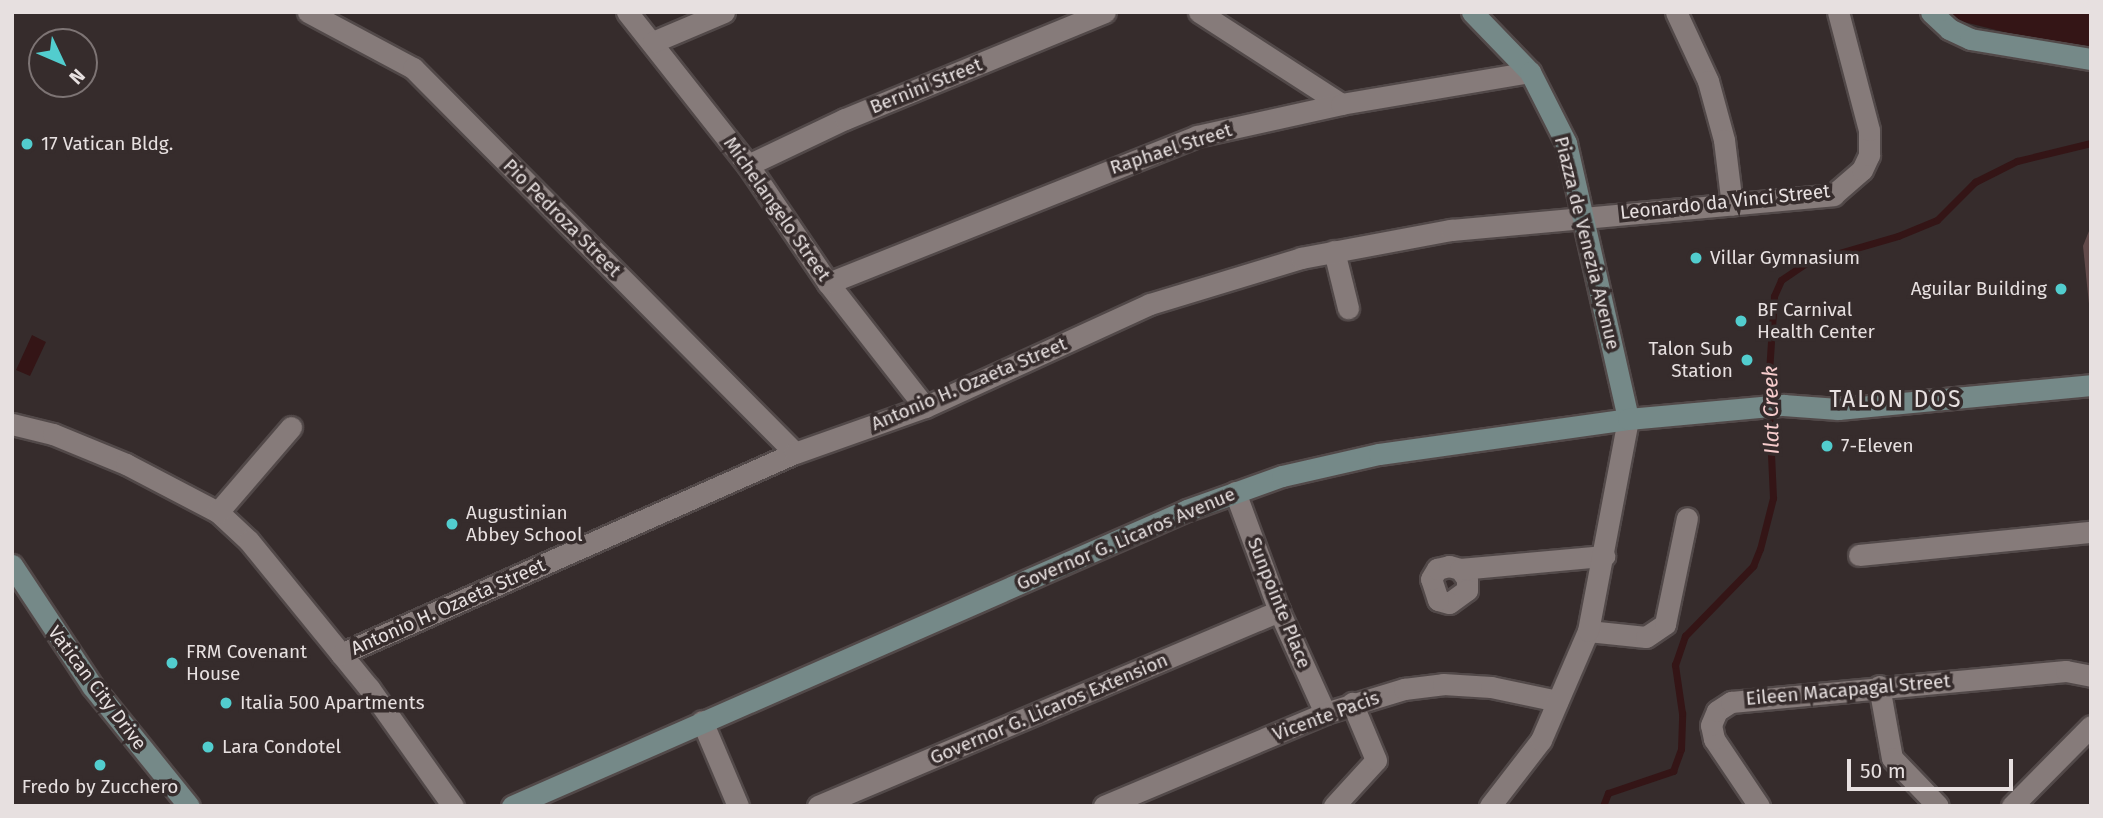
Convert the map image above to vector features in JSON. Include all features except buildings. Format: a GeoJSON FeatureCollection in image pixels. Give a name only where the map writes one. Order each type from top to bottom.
{"type":"FeatureCollection","features":[{"type":"Feature","properties":{"kind":"street","name":"Pio Pedroza Street"},"geometry":{"type":"LineString","coordinates":[[308,12],[414,68],[795,453]]}},
{"type":"Feature","properties":{"kind":"street","name":"Michelangelo Street"},"geometry":{"type":"LineString","coordinates":[[627,12],[748,165],[828,283],[925,407]]}},
{"type":"Feature","properties":{"kind":"street"},"geometry":{"type":"LineString","coordinates":[[653,42],[724,12]]}},
{"type":"Feature","properties":{"kind":"street","name":"Bernini Street"},"geometry":{"type":"LineString","coordinates":[[748,165],[845,119],[1105,12]]}},
{"type":"Feature","properties":{"kind":"street"},"geometry":{"type":"LineString","coordinates":[[1199,12],[1340,104]]}},
{"type":"Feature","properties":{"kind":"street","name":"Piazza de Venezia Avenue"},"geometry":{"type":"LineString","coordinates":[[1472,12],[1530,72],[1566,143],[1628,419]]}},
{"type":"Feature","properties":{"kind":"street"},"geometry":{"type":"LineString","coordinates":[[1676,12],[1708,81],[1724,140],[1732,205]]}},
{"type":"Feature","properties":{"kind":"street","name":"Leonardo da Vinci Street"},"geometry":{"type":"LineString","coordinates":[[1584,215],[1833,195],[1862,170],[1869,155],[1869,130],[1838,12]]}},
{"type":"Feature","properties":{"kind":"street"},"geometry":{"type":"LineString","coordinates":[[1931,12],[1949,29],[1970,39],[2089,59]]}},
{"type":"Feature","properties":{"kind":"street","name":"Raphael Street"},"geometry":{"type":"LineString","coordinates":[[828,283],[1080,179],[1197,136],[1340,104],[1530,72]]}},
{"type":"Feature","properties":{"kind":"street","name":"Antonio H. Ozaeta Street"},"geometry":{"type":"LineString","coordinates":[[341,654],[795,453],[925,407],[1150,304],[1335,251],[1451,230],[1584,215]]}},
{"type":"Feature","properties":{"kind":"street"},"geometry":{"type":"LineString","coordinates":[[1335,251],[1348,308]]}},
{"type":"Feature","properties":{"kind":"street","name":"Governor G. Licaros Avenue"},"geometry":{"type":"LineString","coordinates":[[512,806],[702,721],[1235,492],[1379,454],[1628,419],[1769,407],[1838,409],[2091,385]]}},
{"type":"Feature","properties":{"kind":"street"},"geometry":{"type":"LineString","coordinates":[[1490,806],[1541,740],[1588,631],[1628,419]]}},
{"type":"Feature","properties":{"kind":"street"},"geometry":{"type":"LineString","coordinates":[[12,424],[53,434],[126,464],[218,512],[249,541],[341,654],[453,806]]}},
{"type":"Feature","properties":{"kind":"street"},"geometry":{"type":"LineString","coordinates":[[218,512],[291,427]]}},
{"type":"Feature","properties":{"kind":"street","name":"Sunpointe Place"},"geometry":{"type":"LineString","coordinates":[[1235,492],[1279,611],[1325,713]]}},
{"type":"Feature","properties":{"kind":"street"},"geometry":{"type":"LineString","coordinates":[[1588,631],[1646,637],[1665,624],[1687,518]]}},
{"type":"Feature","properties":{"kind":"street"},"geometry":{"type":"LineString","coordinates":[[1859,555],[2091,532]]}},
{"type":"Feature","properties":{"kind":"street"},"geometry":{"type":"LineString","coordinates":[[1460,569],[1604,556]]}},
{"type":"Feature","properties":{"kind":"street","name":"Vatican City Drive"},"geometry":{"type":"LineString","coordinates":[[12,565],[92,686],[189,806]]}},
{"type":"Feature","properties":{"kind":"street","name":"Governor G. Licaros Extension"},"geometry":{"type":"LineString","coordinates":[[818,806],[1279,611]]}},
{"type":"Feature","properties":{"kind":"street","name":"Eileen Macapagal Street"},"geometry":{"type":"LineString","coordinates":[[1759,806],[1714,739],[1711,725],[1717,711],[1746,699],[2066,671],[2091,676]]}},
{"type":"Feature","properties":{"kind":"street","name":"Vicente Pacis"},"geometry":{"type":"LineString","coordinates":[[1104,806],[1352,703],[1443,684],[1491,687],[1558,701]]}},
{"type":"Feature","properties":{"kind":"street"},"geometry":{"type":"LineString","coordinates":[[1879,686],[1892,758],[1938,806]]}},
{"type":"Feature","properties":{"kind":"street"},"geometry":{"type":"LineString","coordinates":[[1334,806],[1376,760],[1352,703]]}},
{"type":"Feature","properties":{"kind":"street"},"geometry":{"type":"LineString","coordinates":[[702,721],[738,806]]}},
{"type":"Feature","properties":{"kind":"street"},"geometry":{"type":"LineString","coordinates":[[2012,806],[2091,726]]}},
{"type":"Feature","properties":{"kind":"shaded area"},"geometry":{"type":"Polygon","coordinates":[[[1944,12],[2091,12],[2091,46],[2048,43],[1948,18],[1944,12]]]}},
{"type":"Feature","properties":{"kind":"shaded area"},"geometry":{"type":"Polygon","coordinates":[[[2091,226],[2091,323],[2083,246],[2091,226]]]}},
{"type":"Feature","properties":{"kind":"shaded area"},"geometry":{"type":"Polygon","coordinates":[[[32,335],[46,342],[30,376],[16,370],[32,335]]]}},
{"type":"Feature","properties":{"kind":"waterway","name":"Ilat Creek"},"geometry":{"type":"LineString","coordinates":[[1603,806],[1608,793],[1673,771],[1681,749],[1682,713],[1675,665],[1685,636],[1753,566],[1760,549],[1773,498],[1768,387],[1774,296],[1781,280],[1808,262],[1898,236],[1937,220],[1975,182],[2017,161],[2091,143]]}},
{"type":"Feature","properties":{"kind":"place","name":"17 Vatican Bldg."},"geometry":{"type":"Point","coordinates":[27,144]}},
{"type":"Feature","properties":{"kind":"place","name":"Villar Gymnasium"},"geometry":{"type":"Point","coordinates":[1696,258]}},
{"type":"Feature","properties":{"kind":"place","name":"Aguilar Building"},"geometry":{"type":"Point","coordinates":[2061,289]}},
{"type":"Feature","properties":{"kind":"place","name":"BF Carnival Health Center"},"geometry":{"type":"Point","coordinates":[1741,321]}},
{"type":"Feature","properties":{"kind":"place","name":"Talon Sub Station"},"geometry":{"type":"Point","coordinates":[1747,360]}},
{"type":"Feature","properties":{"kind":"place","name":"7-Eleven"},"geometry":{"type":"Point","coordinates":[1827,446]}},
{"type":"Feature","properties":{"kind":"place","name":"Augustinian Abbey School"},"geometry":{"type":"Point","coordinates":[452,524]}},
{"type":"Feature","properties":{"kind":"place","name":"FRM Covenant House"},"geometry":{"type":"Point","coordinates":[172,663]}},
{"type":"Feature","properties":{"kind":"place","name":"Italia 500 Apartments"},"geometry":{"type":"Point","coordinates":[226,703]}},
{"type":"Feature","properties":{"kind":"place","name":"Lara Condotel"},"geometry":{"type":"Point","coordinates":[208,747]}},
{"type":"Feature","properties":{"kind":"place","name":"Fredo by Zucchero"},"geometry":{"type":"Point","coordinates":[100,765]}},
{"type":"Feature","properties":{"kind":"district","name":"TALON DOS"},"geometry":{"type":"Point","coordinates":[1896,399]}}]}
